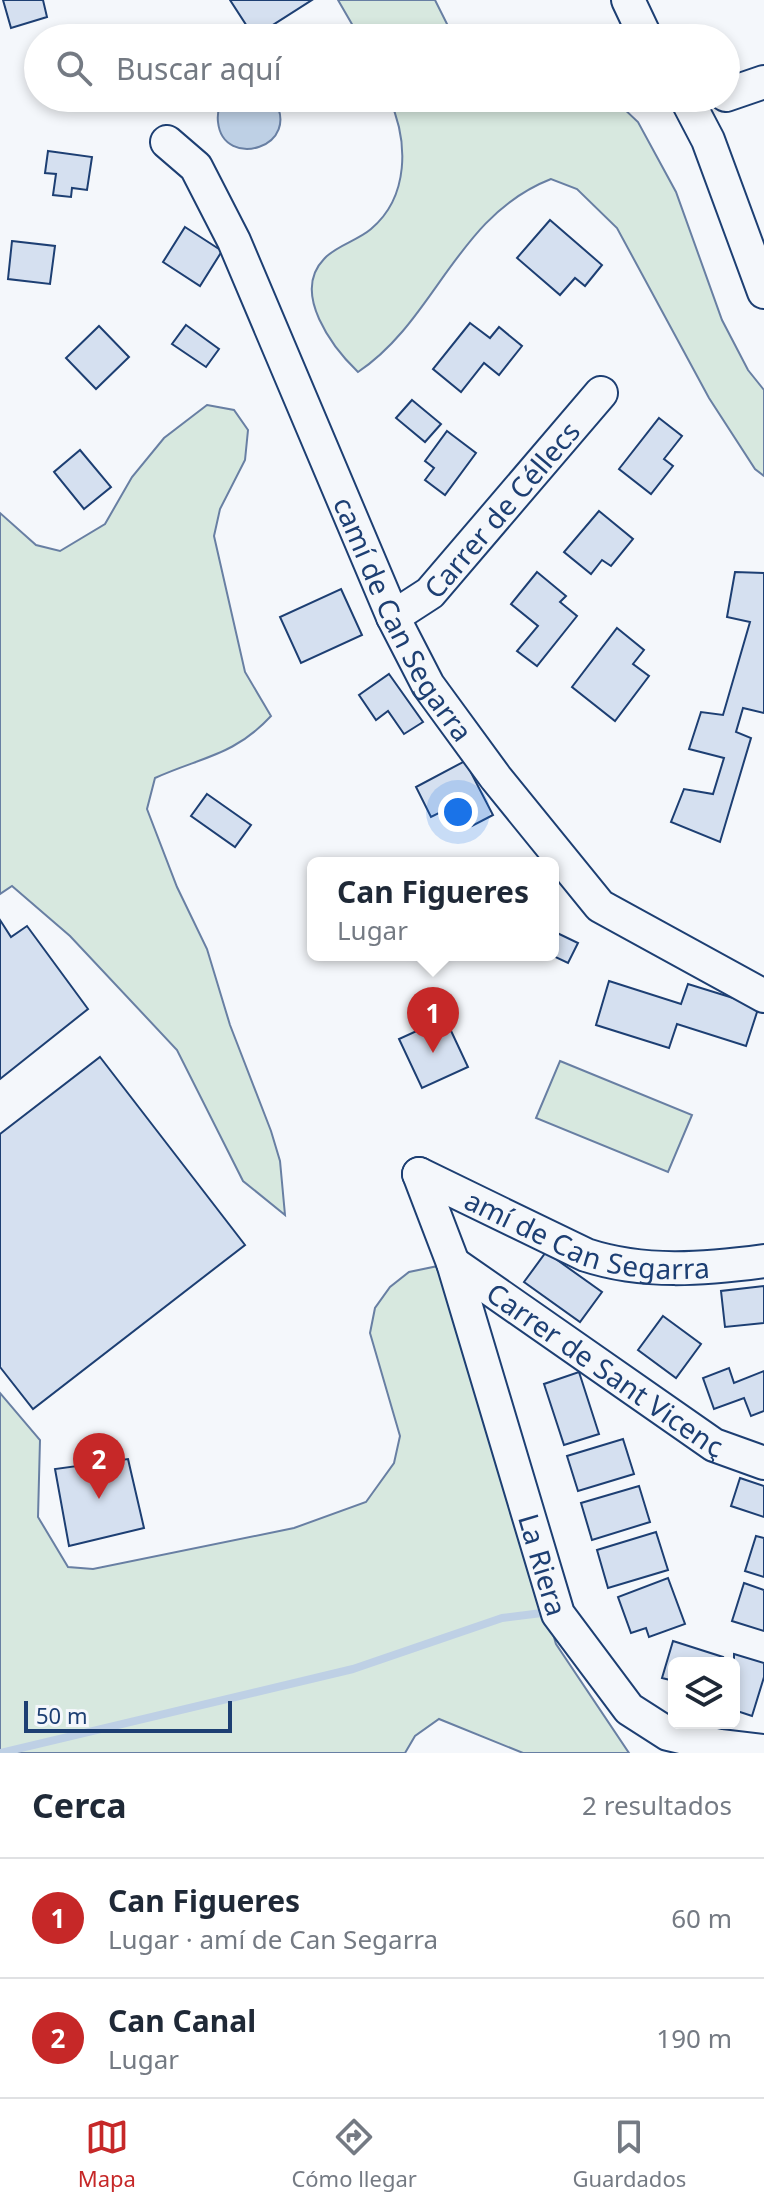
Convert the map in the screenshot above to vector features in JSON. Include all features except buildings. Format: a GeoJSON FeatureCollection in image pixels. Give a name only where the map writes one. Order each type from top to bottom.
{"type":"FeatureCollection","features":[{"type":"Feature","properties":{"kind":"street"},"geometry":{"type":"LineString","coordinates":[[628,0],[639,24]]}},
{"type":"Feature","properties":{"kind":"street"},"geometry":{"type":"LineString","coordinates":[[740,90],[764,82]]}},
{"type":"Feature","properties":{"kind":"street"},"geometry":{"type":"LineString","coordinates":[[700,112],[764,292]]}},
{"type":"Feature","properties":{"kind":"street","name":"camí de Can Segarra"},"geometry":{"type":"LineString","coordinates":[[167,142],[196,167],[234,241],[393,617],[428,685],[496,778],[600,906],[764,996]]}},
{"type":"Feature","properties":{"kind":"street","name":"Carrer de Céllecs"},"geometry":{"type":"LineString","coordinates":[[393,617],[430,593],[601,393]]}},
{"type":"Feature","properties":{"kind":"street","name":"amí de Can Segarra"},"geometry":{"type":"LineString","coordinates":[[419,1174],[586,1255],[615,1264],[699,1270],[764,1261]]}},
{"type":"Feature","properties":{"kind":"street","name":"La Riera"},"geometry":{"type":"LineString","coordinates":[[419,1174],[453,1263],[558,1614],[629,1709],[668,1734],[714,1749],[762,1745]]}},
{"type":"Feature","properties":{"kind":"street","name":"Carrer de Sant Vicenç"},"geometry":{"type":"LineString","coordinates":[[453,1263],[714,1445],[764,1463]]}},
{"type":"Feature","properties":{"kind":"shaded area"},"geometry":{"type":"Polygon","coordinates":[[[338,0],[435,0],[447,24],[352,24],[338,0]]]}},
{"type":"Feature","properties":{"kind":"shaded area"},"geometry":{"type":"Polygon","coordinates":[[[395,112],[627,112],[638,122],[676,192],[722,320],[748,370],[764,390],[764,476],[755,469],[709,398],[617,228],[577,189],[551,179],[519,196],[492,217],[408,325],[385,350],[358,372],[338,349],[319,319],[312,288],[315,273],[324,259],[371,229],[393,201],[402,168],[395,112]]]}},
{"type":"Feature","properties":{"kind":"shaded area"},"geometry":{"type":"Polygon","coordinates":[[[207,405],[234,410],[248,430],[245,460],[220,509],[214,536],[245,672],[271,716],[230,748],[155,778],[147,809],[177,887],[207,949],[230,1025],[271,1131],[280,1161],[285,1215],[243,1181],[177,1050],[70,936],[12,886],[0,894],[0,513],[36,545],[60,551],[105,524],[132,477],[164,438],[207,405]]]}},
{"type":"Feature","properties":{"kind":"shaded area"},"geometry":{"type":"Polygon","coordinates":[[[560,1061],[692,1115],[668,1172],[536,1118],[560,1061]]]}},
{"type":"Feature","properties":{"kind":"shaded area"},"geometry":{"type":"Polygon","coordinates":[[[438,1266],[511,1489],[556,1644],[629,1753],[523,1753],[439,1719],[415,1736],[405,1753],[0,1753],[0,1393],[40,1440],[38,1517],[68,1567],[93,1569],[294,1528],[366,1502],[394,1463],[400,1436],[370,1333],[375,1308],[390,1287],[409,1272],[438,1266]]]}},
{"type":"Feature","properties":{"kind":"water"},"geometry":{"type":"Polygon","coordinates":[[[219,112],[279,112],[279,129],[271,140],[259,147],[246,149],[233,146],[223,137],[219,112]]]}},
{"type":"Feature","properties":{"kind":"waterway"},"geometry":{"type":"LineString","coordinates":[[0,1753],[353,1669],[502,1618],[542,1613]]}},
{"type":"Feature","properties":{"kind":"place","name":"Can Figueres"},"geometry":{"type":"Point","coordinates":[433,1053]}},
{"type":"Feature","properties":{"kind":"place","name":"Can Canal"},"geometry":{"type":"Point","coordinates":[99,1499]}}]}
